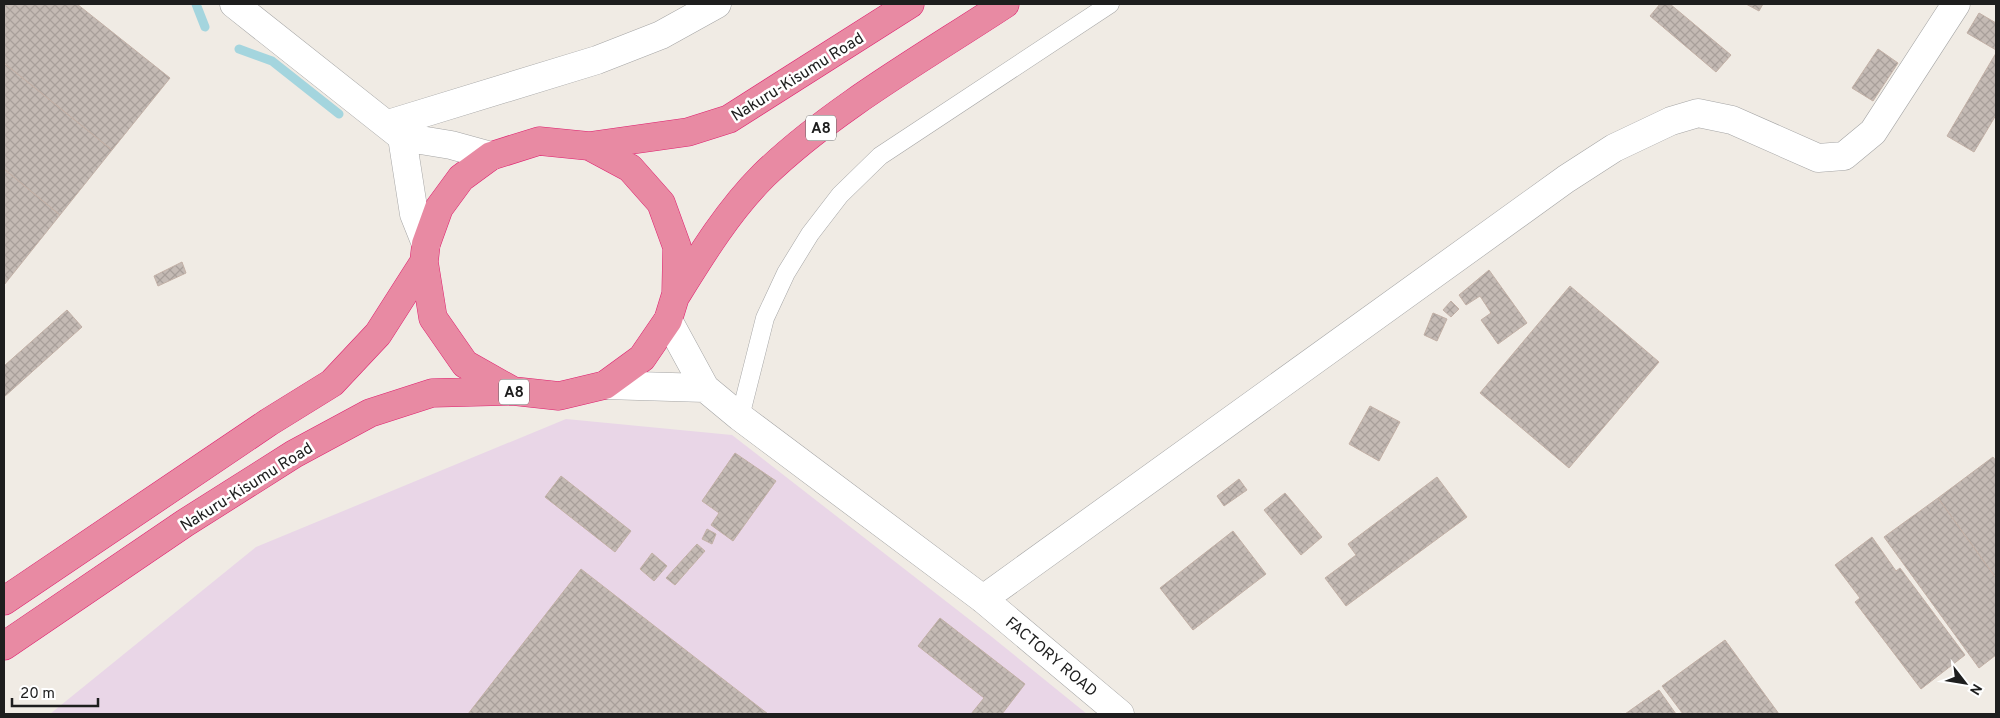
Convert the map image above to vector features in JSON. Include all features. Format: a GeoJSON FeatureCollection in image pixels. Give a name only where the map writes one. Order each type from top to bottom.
{"type":"FeatureCollection","features":[{"type":"Feature","properties":{"kind":"highway","name":"Nakuru-Kisumu Road"},"geometry":{"type":"LineString","coordinates":[[589,146],[688,132],[729,120],[910,4]]}},
{"type":"Feature","properties":{"kind":"highway","name":"A8"},"geometry":{"type":"LineString","coordinates":[[425,253],[433,318],[464,364],[513,392],[560,396],[605,385],[642,358],[668,320],[676,294],[722,223],[764,176],[810,136],[874,90],[1005,4]]}},
{"type":"Feature","properties":{"kind":"highway","name":"A8"},"geometry":{"type":"LineString","coordinates":[[4,601],[269,422],[332,383],[378,334],[425,253],[439,208],[461,178],[491,156],[539,141],[589,146],[630,168],[661,203],[677,247],[676,294]]}},
{"type":"Feature","properties":{"kind":"highway","name":"Nakuru-Kisumu Road"},"geometry":{"type":"LineString","coordinates":[[4,646],[210,507],[294,454],[370,412],[432,393],[513,392]]}},
{"type":"Feature","properties":{"kind":"street"},"geometry":{"type":"LineString","coordinates":[[234,4],[395,130],[491,156]]}},
{"type":"Feature","properties":{"kind":"street"},"geometry":{"type":"LineString","coordinates":[[395,130],[597,60],[661,35],[717,4]]}},
{"type":"Feature","properties":{"kind":"street"},"geometry":{"type":"LineString","coordinates":[[983,599],[1558,184],[1614,148],[1671,121],[1698,113],[1732,120],[1818,158],[1844,156],[1873,132],[1956,4]]}},
{"type":"Feature","properties":{"kind":"street"},"geometry":{"type":"LineString","coordinates":[[395,130],[425,253]]}},
{"type":"Feature","properties":{"kind":"street"},"geometry":{"type":"LineString","coordinates":[[668,320],[705,388]]}},
{"type":"Feature","properties":{"kind":"street"},"geometry":{"type":"LineString","coordinates":[[605,385],[705,388]]}},
{"type":"Feature","properties":{"kind":"street","name":"FACTORY ROAD"},"geometry":{"type":"LineString","coordinates":[[705,388],[740,417],[983,599],[1120,714]]}},
{"type":"Feature","properties":{"kind":"lane"},"geometry":{"type":"LineString","coordinates":[[740,417],[765,318],[786,273],[810,234],[840,195],[880,156],[1110,4]]}},
{"type":"Feature","properties":{"kind":"shaded area"},"geometry":{"type":"Polygon","coordinates":[[[566,419],[732,435],[992,637],[1087,714],[50,714],[256,547],[566,419]]]}},
{"type":"Feature","properties":{"kind":"building"},"geometry":{"type":"Polygon","coordinates":[[[4,4],[77,4],[170,78],[112,150],[4,63],[4,4]]]}},
{"type":"Feature","properties":{"kind":"building"},"geometry":{"type":"Polygon","coordinates":[[[1660,4],[1670,4],[1731,55],[1716,72],[1650,16],[1660,4]]]}},
{"type":"Feature","properties":{"kind":"building"},"geometry":{"type":"Polygon","coordinates":[[[1746,4],[1763,4],[1759,11],[1746,4]]]}},
{"type":"Feature","properties":{"kind":"building"},"geometry":{"type":"Polygon","coordinates":[[[1979,13],[1996,23],[1996,50],[1967,33],[1979,13]]]}},
{"type":"Feature","properties":{"kind":"building"},"geometry":{"type":"Polygon","coordinates":[[[1878,49],[1898,63],[1873,101],[1852,88],[1878,49]]]}},
{"type":"Feature","properties":{"kind":"building"},"geometry":{"type":"Polygon","coordinates":[[[1996,53],[1996,115],[1974,152],[1947,136],[1996,53]]]}},
{"type":"Feature","properties":{"kind":"building"},"geometry":{"type":"Polygon","coordinates":[[[4,63],[112,150],[60,215],[4,169],[4,63]]]}},
{"type":"Feature","properties":{"kind":"building"},"geometry":{"type":"Polygon","coordinates":[[[4,169],[60,215],[4,285],[4,169]]]}},
{"type":"Feature","properties":{"kind":"building"},"geometry":{"type":"Polygon","coordinates":[[[182,262],[186,273],[158,286],[154,276],[182,262]]]}},
{"type":"Feature","properties":{"kind":"building"},"geometry":{"type":"Polygon","coordinates":[[[1489,270],[1527,323],[1498,344],[1481,320],[1491,313],[1480,296],[1466,305],[1459,295],[1489,270]]]}},
{"type":"Feature","properties":{"kind":"building"},"geometry":{"type":"Polygon","coordinates":[[[1570,286],[1659,362],[1569,468],[1480,393],[1570,286]]]}},
{"type":"Feature","properties":{"kind":"building"},"geometry":{"type":"Polygon","coordinates":[[[1451,301],[1459,309],[1451,317],[1443,310],[1451,301]]]}},
{"type":"Feature","properties":{"kind":"building"},"geometry":{"type":"Polygon","coordinates":[[[67,310],[82,327],[4,397],[4,366],[67,310]]]}},
{"type":"Feature","properties":{"kind":"building"},"geometry":{"type":"Polygon","coordinates":[[[1433,313],[1447,319],[1437,341],[1424,335],[1433,313]]]}},
{"type":"Feature","properties":{"kind":"building"},"geometry":{"type":"Polygon","coordinates":[[[1370,406],[1400,422],[1379,461],[1349,444],[1370,406]]]}},
{"type":"Feature","properties":{"kind":"building"},"geometry":{"type":"Polygon","coordinates":[[[735,453],[776,481],[733,541],[711,525],[719,513],[702,501],[735,453]]]}},
{"type":"Feature","properties":{"kind":"building"},"geometry":{"type":"Polygon","coordinates":[[[1993,457],[1996,461],[1996,578],[1938,498],[1993,457]]]}},
{"type":"Feature","properties":{"kind":"building"},"geometry":{"type":"Polygon","coordinates":[[[561,476],[631,531],[615,552],[545,497],[561,476]]]}},
{"type":"Feature","properties":{"kind":"building"},"geometry":{"type":"Polygon","coordinates":[[[1437,477],[1467,517],[1346,606],[1325,578],[1356,555],[1348,544],[1437,477]]]}},
{"type":"Feature","properties":{"kind":"building"},"geometry":{"type":"Polygon","coordinates":[[[1239,479],[1247,490],[1224,506],[1217,496],[1239,479]]]}},
{"type":"Feature","properties":{"kind":"building"},"geometry":{"type":"Polygon","coordinates":[[[1285,493],[1322,537],[1301,555],[1264,510],[1285,493]]]}},
{"type":"Feature","properties":{"kind":"building"},"geometry":{"type":"Polygon","coordinates":[[[1938,498],[1996,578],[1996,655],[1979,668],[1884,537],[1938,498]]]}},
{"type":"Feature","properties":{"kind":"building"},"geometry":{"type":"Polygon","coordinates":[[[707,529],[716,534],[712,544],[702,539],[707,529]]]}},
{"type":"Feature","properties":{"kind":"building"},"geometry":{"type":"Polygon","coordinates":[[[1233,531],[1266,574],[1193,630],[1160,588],[1233,531]]]}},
{"type":"Feature","properties":{"kind":"building"},"geometry":{"type":"Polygon","coordinates":[[[1872,537],[1896,571],[1900,568],[1965,655],[1921,689],[1855,602],[1860,598],[1835,565],[1872,537]]]}},
{"type":"Feature","properties":{"kind":"building"},"geometry":{"type":"Polygon","coordinates":[[[697,544],[705,551],[675,585],[666,578],[697,544]]]}},
{"type":"Feature","properties":{"kind":"building"},"geometry":{"type":"Polygon","coordinates":[[[652,553],[667,566],[654,581],[640,569],[652,553]]]}},
{"type":"Feature","properties":{"kind":"building"},"geometry":{"type":"Polygon","coordinates":[[[581,569],[768,714],[468,714],[581,569]]]}},
{"type":"Feature","properties":{"kind":"building"},"geometry":{"type":"Polygon","coordinates":[[[940,618],[1025,684],[1002,714],[971,714],[984,698],[918,646],[940,618]]]}},
{"type":"Feature","properties":{"kind":"building"},"geometry":{"type":"Polygon","coordinates":[[[1725,640],[1779,714],[1683,714],[1662,686],[1725,640]]]}},
{"type":"Feature","properties":{"kind":"building"},"geometry":{"type":"Polygon","coordinates":[[[1659,690],[1676,714],[1625,714],[1659,690]]]}},
{"type":"Feature","properties":{"kind":"waterway"},"geometry":{"type":"LineString","coordinates":[[196,4],[205,27]]}},
{"type":"Feature","properties":{"kind":"waterway"},"geometry":{"type":"LineString","coordinates":[[239,49],[272,61],[339,114]]}}]}
